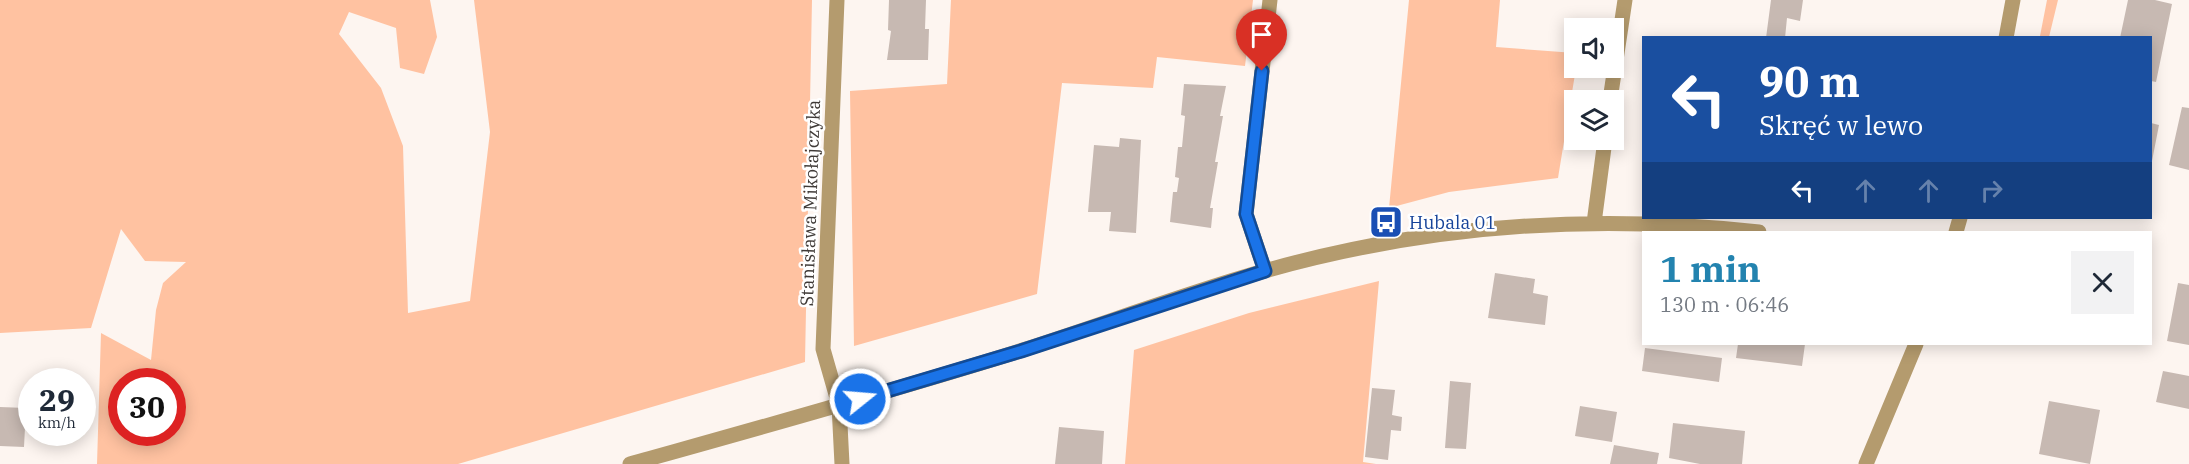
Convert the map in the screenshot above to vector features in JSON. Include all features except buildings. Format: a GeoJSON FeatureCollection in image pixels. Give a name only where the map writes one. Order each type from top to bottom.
{"type":"FeatureCollection","features":[{"type":"Feature","properties":{"kind":"street","name":"Stanisława Mikołajczyka"},"geometry":{"type":"LineString","coordinates":[[837,0],[823,348],[839,405],[842,464]]}},
{"type":"Feature","properties":{"kind":"street"},"geometry":{"type":"LineString","coordinates":[[1265,271],[1246,214],[1270,0]]}},
{"type":"Feature","properties":{"kind":"street"},"geometry":{"type":"LineString","coordinates":[[1612,90],[1625,0]]}},
{"type":"Feature","properties":{"kind":"street"},"geometry":{"type":"LineString","coordinates":[[2006,36],[2013,0]]}},
{"type":"Feature","properties":{"kind":"street"},"geometry":{"type":"LineString","coordinates":[[1594,223],[1604,150]]}},
{"type":"Feature","properties":{"kind":"street"},"geometry":{"type":"LineString","coordinates":[[630,464],[1021,351],[1265,271],[1385,243],[1493,227],[1594,223],[1669,224],[1748,231]]}},
{"type":"Feature","properties":{"kind":"street"},"geometry":{"type":"LineString","coordinates":[[1866,464],[1916,345]]}},
{"type":"Feature","properties":{"kind":"shaded area"},"geometry":{"type":"Polygon","coordinates":[[[0,0],[430,0],[437,37],[424,74],[400,68],[396,28],[349,12],[339,34],[381,88],[403,146],[408,313],[470,301],[490,132],[474,0],[812,0],[805,362],[458,464],[97,464],[101,333],[151,360],[156,310],[163,283],[186,262],[145,261],[121,229],[91,328],[0,333],[0,0]]]}},
{"type":"Feature","properties":{"kind":"shaded area"},"geometry":{"type":"Polygon","coordinates":[[[951,0],[1253,0],[1245,66],[1157,57],[1153,88],[1062,83],[1037,294],[854,346],[850,91],[947,84],[951,0]]]}},
{"type":"Feature","properties":{"kind":"shaded area"},"geometry":{"type":"Polygon","coordinates":[[[1409,0],[1500,0],[1496,47],[1564,52],[1564,78],[1574,78],[1572,90],[1564,90],[1564,141],[1558,178],[1449,192],[1389,208],[1409,0]]]}},
{"type":"Feature","properties":{"kind":"shaded area"},"geometry":{"type":"Polygon","coordinates":[[[2047,0],[2058,0],[2049,36],[2040,36],[2047,0]]]}},
{"type":"Feature","properties":{"kind":"shaded area"},"geometry":{"type":"Polygon","coordinates":[[[1379,281],[1363,462],[1376,464],[1125,464],[1134,350],[1249,313],[1379,281]]]}},
{"type":"Feature","properties":{"kind":"place","name":"Hubala 01"},"geometry":{"type":"Point","coordinates":[1386,222]}},
{"type":"Feature","properties":{"kind":"route"},"geometry":{"type":"LineString","coordinates":[[860,399],[1021,351],[1265,271],[1246,214],[1262,71]]}}]}
